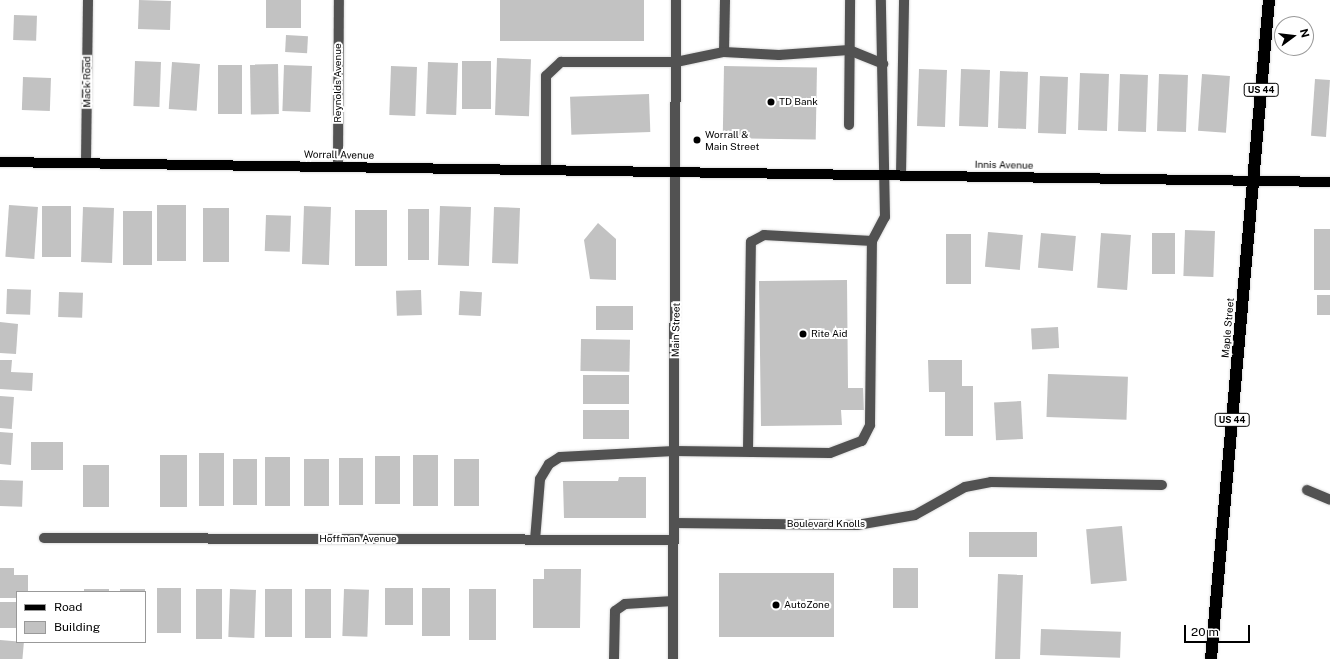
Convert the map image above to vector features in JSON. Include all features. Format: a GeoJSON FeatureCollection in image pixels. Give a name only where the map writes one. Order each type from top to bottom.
{"type":"FeatureCollection","features":[{"type":"Feature","properties":{"kind":"highway","name":"Maple Street"},"geometry":{"type":"LineString","coordinates":[[1211,659],[1269,0]]}},
{"type":"Feature","properties":{"kind":"main road","name":"Worrall Avenue"},"geometry":{"type":"LineString","coordinates":[[0,162],[677,171]]}},
{"type":"Feature","properties":{"kind":"main road","name":"Innis Avenue"},"geometry":{"type":"LineString","coordinates":[[677,171],[1330,182]]}},
{"type":"Feature","properties":{"kind":"street","name":"Mack Road"},"geometry":{"type":"LineString","coordinates":[[86,163],[88,0]]}},
{"type":"Feature","properties":{"kind":"street","name":"Reynolds Avenue"},"geometry":{"type":"LineString","coordinates":[[338,167],[339,0]]}},
{"type":"Feature","properties":{"kind":"street","name":"Main Street"},"geometry":{"type":"LineString","coordinates":[[673,659],[677,171],[676,0]]}},
{"type":"Feature","properties":{"kind":"street"},"geometry":{"type":"LineString","coordinates":[[724,52],[725,0]]}},
{"type":"Feature","properties":{"kind":"street"},"geometry":{"type":"LineString","coordinates":[[849,125],[850,0]]}},
{"type":"Feature","properties":{"kind":"street"},"geometry":{"type":"LineString","coordinates":[[535,540],[540,479],[549,464],[560,457],[674,450],[748,450],[830,453],[862,441],[870,425],[872,241],[886,216],[881,0]]}},
{"type":"Feature","properties":{"kind":"street"},"geometry":{"type":"LineString","coordinates":[[901,175],[904,0]]}},
{"type":"Feature","properties":{"kind":"street"},"geometry":{"type":"LineString","coordinates":[[546,170],[546,76],[552,66],[561,62],[676,62],[724,52],[779,55],[849,50],[883,64]]}},
{"type":"Feature","properties":{"kind":"street"},"geometry":{"type":"LineString","coordinates":[[748,450],[751,242],[764,235],[872,241]]}},
{"type":"Feature","properties":{"kind":"street","name":"Boulevard Knolls"},"geometry":{"type":"LineString","coordinates":[[674,523],[857,525],[914,515],[965,486],[991,482],[1162,485]]}},
{"type":"Feature","properties":{"kind":"street"},"geometry":{"type":"LineString","coordinates":[[1307,490],[1330,500]]}},
{"type":"Feature","properties":{"kind":"street","name":"Hoffman Avenue"},"geometry":{"type":"LineString","coordinates":[[44,538],[673,540]]}},
{"type":"Feature","properties":{"kind":"street"},"geometry":{"type":"LineString","coordinates":[[614,659],[615,611],[625,604],[673,601]]}},
{"type":"Feature","properties":{"kind":"building"},"geometry":{"type":"Polygon","coordinates":[[[139,0],[171,1],[170,30],[138,29],[139,0]]]}},
{"type":"Feature","properties":{"kind":"building"},"geometry":{"type":"Polygon","coordinates":[[[266,0],[301,0],[301,28],[266,28],[266,0]]]}},
{"type":"Feature","properties":{"kind":"building"},"geometry":{"type":"Polygon","coordinates":[[[500,0],[644,0],[644,41],[500,41],[500,0]]]}},
{"type":"Feature","properties":{"kind":"building"},"geometry":{"type":"Polygon","coordinates":[[[14,15],[37,16],[36,41],[13,40],[14,15]]]}},
{"type":"Feature","properties":{"kind":"building"},"geometry":{"type":"Polygon","coordinates":[[[286,35],[308,36],[307,53],[285,52],[286,35]]]}},
{"type":"Feature","properties":{"kind":"building"},"geometry":{"type":"Polygon","coordinates":[[[497,58],[531,59],[529,116],[495,115],[497,58]]]}},
{"type":"Feature","properties":{"kind":"building"},"geometry":{"type":"Polygon","coordinates":[[[135,61],[161,62],[159,107],[133,106],[135,61]]]}},
{"type":"Feature","properties":{"kind":"building"},"geometry":{"type":"Polygon","coordinates":[[[462,61],[491,61],[491,109],[462,109],[462,61]]]}},
{"type":"Feature","properties":{"kind":"building"},"geometry":{"type":"Polygon","coordinates":[[[172,62],[200,64],[197,111],[169,109],[172,62]]]}},
{"type":"Feature","properties":{"kind":"building"},"geometry":{"type":"Polygon","coordinates":[[[428,62],[458,63],[456,115],[426,114],[428,62]]]}},
{"type":"Feature","properties":{"kind":"building"},"geometry":{"type":"Polygon","coordinates":[[[250,64],[278,64],[279,114],[251,114],[250,64]]]}},
{"type":"Feature","properties":{"kind":"building"},"geometry":{"type":"Polygon","coordinates":[[[218,65],[242,65],[242,114],[218,114],[218,65]]]}},
{"type":"Feature","properties":{"kind":"building"},"geometry":{"type":"Polygon","coordinates":[[[284,65],[312,66],[310,112],[282,111],[284,65]]]}},
{"type":"Feature","properties":{"kind":"building"},"geometry":{"type":"Polygon","coordinates":[[[391,66],[417,67],[415,116],[389,115],[391,66]]]}},
{"type":"Feature","properties":{"kind":"building","name":"TD Bank"},"geometry":{"type":"Polygon","coordinates":[[[724,66],[817,68],[816,140],[723,138],[724,66]]]}},
{"type":"Feature","properties":{"kind":"building"},"geometry":{"type":"Polygon","coordinates":[[[919,69],[947,70],[945,127],[917,126],[919,69]]]}},
{"type":"Feature","properties":{"kind":"building"},"geometry":{"type":"Polygon","coordinates":[[[961,69],[990,70],[988,127],[959,126],[961,69]]]}},
{"type":"Feature","properties":{"kind":"building"},"geometry":{"type":"Polygon","coordinates":[[[1000,71],[1028,72],[1026,129],[998,128],[1000,71]]]}},
{"type":"Feature","properties":{"kind":"building"},"geometry":{"type":"Polygon","coordinates":[[[1080,73],[1109,74],[1107,131],[1078,130],[1080,73]]]}},
{"type":"Feature","properties":{"kind":"building"},"geometry":{"type":"Polygon","coordinates":[[[1120,74],[1148,75],[1146,132],[1118,131],[1120,74]]]}},
{"type":"Feature","properties":{"kind":"building"},"geometry":{"type":"Polygon","coordinates":[[[1159,74],[1188,75],[1186,132],[1157,131],[1159,74]]]}},
{"type":"Feature","properties":{"kind":"building"},"geometry":{"type":"Polygon","coordinates":[[[1202,74],[1230,76],[1226,133],[1198,131],[1202,74]]]}},
{"type":"Feature","properties":{"kind":"building"},"geometry":{"type":"Polygon","coordinates":[[[1040,76],[1068,77],[1066,134],[1038,133],[1040,76]]]}},
{"type":"Feature","properties":{"kind":"building"},"geometry":{"type":"Polygon","coordinates":[[[23,77],[51,78],[50,111],[22,110],[23,77]]]}},
{"type":"Feature","properties":{"kind":"building"},"geometry":{"type":"Polygon","coordinates":[[[1315,79],[1330,80],[1326,137],[1311,136],[1315,79]]]}},
{"type":"Feature","properties":{"kind":"building"},"geometry":{"type":"Polygon","coordinates":[[[649,94],[650,132],[571,135],[570,97],[649,94]]]}},
{"type":"Feature","properties":{"kind":"building"},"geometry":{"type":"Polygon","coordinates":[[[9,205],[38,207],[34,259],[5,257],[9,205]]]}},
{"type":"Feature","properties":{"kind":"building"},"geometry":{"type":"Polygon","coordinates":[[[157,205],[186,205],[186,261],[157,261],[157,205]]]}},
{"type":"Feature","properties":{"kind":"building"},"geometry":{"type":"Polygon","coordinates":[[[42,206],[71,206],[71,257],[42,257],[42,206]]]}},
{"type":"Feature","properties":{"kind":"building"},"geometry":{"type":"Polygon","coordinates":[[[304,206],[331,207],[329,265],[302,264],[304,206]]]}},
{"type":"Feature","properties":{"kind":"building"},"geometry":{"type":"Polygon","coordinates":[[[440,206],[471,207],[469,266],[438,265],[440,206]]]}},
{"type":"Feature","properties":{"kind":"building"},"geometry":{"type":"Polygon","coordinates":[[[83,207],[114,208],[112,263],[81,262],[83,207]]]}},
{"type":"Feature","properties":{"kind":"building"},"geometry":{"type":"Polygon","coordinates":[[[494,207],[520,208],[518,264],[492,263],[494,207]]]}},
{"type":"Feature","properties":{"kind":"building"},"geometry":{"type":"Polygon","coordinates":[[[203,208],[229,208],[229,262],[203,262],[203,208]]]}},
{"type":"Feature","properties":{"kind":"building"},"geometry":{"type":"Polygon","coordinates":[[[408,209],[429,209],[429,260],[408,260],[408,209]]]}},
{"type":"Feature","properties":{"kind":"building"},"geometry":{"type":"Polygon","coordinates":[[[355,210],[387,210],[387,266],[355,266],[355,210]]]}},
{"type":"Feature","properties":{"kind":"building"},"geometry":{"type":"Polygon","coordinates":[[[123,211],[152,211],[152,265],[123,265],[123,211]]]}},
{"type":"Feature","properties":{"kind":"building"},"geometry":{"type":"Polygon","coordinates":[[[266,215],[291,216],[290,252],[265,251],[266,215]]]}},
{"type":"Feature","properties":{"kind":"building"},"geometry":{"type":"Polygon","coordinates":[[[598,223],[616,239],[616,280],[590,279],[584,240],[598,223]]]}},
{"type":"Feature","properties":{"kind":"building"},"geometry":{"type":"Polygon","coordinates":[[[1314,229],[1330,229],[1330,290],[1314,290],[1314,229]]]}},
{"type":"Feature","properties":{"kind":"building"},"geometry":{"type":"Polygon","coordinates":[[[1185,230],[1215,231],[1213,277],[1183,276],[1185,230]]]}},
{"type":"Feature","properties":{"kind":"building"},"geometry":{"type":"Polygon","coordinates":[[[988,232],[1023,235],[1020,270],[985,267],[988,232]]]}},
{"type":"Feature","properties":{"kind":"building"},"geometry":{"type":"Polygon","coordinates":[[[1041,233],[1076,236],[1073,271],[1038,268],[1041,233]]]}},
{"type":"Feature","properties":{"kind":"building"},"geometry":{"type":"Polygon","coordinates":[[[1101,233],[1131,235],[1127,290],[1097,288],[1101,233]]]}},
{"type":"Feature","properties":{"kind":"building"},"geometry":{"type":"Polygon","coordinates":[[[1152,233],[1175,233],[1175,274],[1152,274],[1152,233]]]}},
{"type":"Feature","properties":{"kind":"building"},"geometry":{"type":"Polygon","coordinates":[[[946,234],[971,234],[971,284],[946,284],[946,234]]]}},
{"type":"Feature","properties":{"kind":"building","name":"Rite Aid"},"geometry":{"type":"Polygon","coordinates":[[[847,280],[848,388],[863,388],[864,410],[841,410],[842,425],[761,426],[759,281],[847,280]]]}},
{"type":"Feature","properties":{"kind":"building"},"geometry":{"type":"Polygon","coordinates":[[[7,289],[31,290],[30,315],[6,314],[7,289]]]}},
{"type":"Feature","properties":{"kind":"building"},"geometry":{"type":"Polygon","coordinates":[[[421,290],[422,315],[397,316],[396,291],[421,290]]]}},
{"type":"Feature","properties":{"kind":"building"},"geometry":{"type":"Polygon","coordinates":[[[460,291],[482,292],[481,316],[459,315],[460,291]]]}},
{"type":"Feature","properties":{"kind":"building"},"geometry":{"type":"Polygon","coordinates":[[[59,292],[83,293],[82,318],[58,317],[59,292]]]}},
{"type":"Feature","properties":{"kind":"building"},"geometry":{"type":"Polygon","coordinates":[[[1317,295],[1330,295],[1330,315],[1317,315],[1317,295]]]}},
{"type":"Feature","properties":{"kind":"building"},"geometry":{"type":"Polygon","coordinates":[[[596,306],[633,306],[633,330],[596,330],[596,306]]]}},
{"type":"Feature","properties":{"kind":"building"},"geometry":{"type":"Polygon","coordinates":[[[0,322],[18,324],[16,354],[0,353],[0,322]]]}},
{"type":"Feature","properties":{"kind":"building"},"geometry":{"type":"Polygon","coordinates":[[[1058,327],[1059,348],[1032,349],[1031,328],[1058,327]]]}},
{"type":"Feature","properties":{"kind":"building"},"geometry":{"type":"Polygon","coordinates":[[[581,339],[630,340],[629,372],[580,371],[581,339]]]}},
{"type":"Feature","properties":{"kind":"building"},"geometry":{"type":"Polygon","coordinates":[[[0,360],[12,360],[11,372],[33,373],[32,391],[0,389],[0,360]]]}},
{"type":"Feature","properties":{"kind":"building"},"geometry":{"type":"Polygon","coordinates":[[[928,360],[962,360],[962,386],[973,386],[973,436],[945,436],[945,392],[929,392],[928,360]]]}},
{"type":"Feature","properties":{"kind":"building"},"geometry":{"type":"Polygon","coordinates":[[[1048,374],[1128,377],[1126,420],[1046,417],[1048,374]]]}},
{"type":"Feature","properties":{"kind":"building"},"geometry":{"type":"Polygon","coordinates":[[[583,375],[629,375],[629,404],[583,404],[583,375]]]}},
{"type":"Feature","properties":{"kind":"building"},"geometry":{"type":"Polygon","coordinates":[[[0,396],[14,397],[12,429],[0,428],[0,396]]]}},
{"type":"Feature","properties":{"kind":"building"},"geometry":{"type":"Polygon","coordinates":[[[1021,401],[1023,439],[996,440],[994,402],[1021,401]]]}},
{"type":"Feature","properties":{"kind":"building"},"geometry":{"type":"Polygon","coordinates":[[[583,410],[629,410],[629,439],[583,439],[583,410]]]}},
{"type":"Feature","properties":{"kind":"building"},"geometry":{"type":"Polygon","coordinates":[[[0,432],[13,433],[11,465],[0,464],[0,432]]]}},
{"type":"Feature","properties":{"kind":"building"},"geometry":{"type":"Polygon","coordinates":[[[31,442],[63,442],[63,470],[31,470],[31,442]]]}},
{"type":"Feature","properties":{"kind":"building"},"geometry":{"type":"Polygon","coordinates":[[[199,453],[224,453],[224,506],[199,506],[199,453]]]}},
{"type":"Feature","properties":{"kind":"building"},"geometry":{"type":"Polygon","coordinates":[[[160,455],[187,455],[187,507],[160,507],[160,455]]]}},
{"type":"Feature","properties":{"kind":"building"},"geometry":{"type":"Polygon","coordinates":[[[413,455],[438,455],[438,506],[413,506],[413,455]]]}},
{"type":"Feature","properties":{"kind":"building"},"geometry":{"type":"Polygon","coordinates":[[[375,456],[400,456],[400,504],[375,504],[375,456]]]}},
{"type":"Feature","properties":{"kind":"building"},"geometry":{"type":"Polygon","coordinates":[[[265,457],[290,457],[290,506],[265,506],[265,457]]]}},
{"type":"Feature","properties":{"kind":"building"},"geometry":{"type":"Polygon","coordinates":[[[339,458],[363,458],[363,505],[339,505],[339,458]]]}},
{"type":"Feature","properties":{"kind":"building"},"geometry":{"type":"Polygon","coordinates":[[[233,459],[257,459],[257,505],[233,505],[233,459]]]}},
{"type":"Feature","properties":{"kind":"building"},"geometry":{"type":"Polygon","coordinates":[[[304,459],[329,459],[329,506],[304,506],[304,459]]]}},
{"type":"Feature","properties":{"kind":"building"},"geometry":{"type":"Polygon","coordinates":[[[454,459],[479,459],[479,506],[454,506],[454,459]]]}},
{"type":"Feature","properties":{"kind":"building"},"geometry":{"type":"Polygon","coordinates":[[[83,465],[109,465],[109,507],[83,507],[83,465]]]}},
{"type":"Feature","properties":{"kind":"building"},"geometry":{"type":"Polygon","coordinates":[[[619,477],[646,477],[646,518],[564,518],[563,481],[618,481],[619,477]]]}},
{"type":"Feature","properties":{"kind":"building"},"geometry":{"type":"Polygon","coordinates":[[[0,480],[23,481],[22,507],[0,506],[0,480]]]}},
{"type":"Feature","properties":{"kind":"building"},"geometry":{"type":"Polygon","coordinates":[[[1122,526],[1127,581],[1091,584],[1086,529],[1122,526]]]}},
{"type":"Feature","properties":{"kind":"building"},"geometry":{"type":"Polygon","coordinates":[[[969,532],[1037,532],[1037,557],[969,557],[969,532]]]}},
{"type":"Feature","properties":{"kind":"building"},"geometry":{"type":"Polygon","coordinates":[[[0,568],[14,568],[14,575],[28,575],[28,591],[16,591],[16,598],[0,598],[0,568]]]}},
{"type":"Feature","properties":{"kind":"building"},"geometry":{"type":"Polygon","coordinates":[[[893,568],[918,568],[918,608],[893,608],[893,568]]]}},
{"type":"Feature","properties":{"kind":"building"},"geometry":{"type":"Polygon","coordinates":[[[544,569],[581,569],[580,628],[533,628],[533,579],[544,579],[544,569]]]}},
{"type":"Feature","properties":{"kind":"building","name":"AutoZone"},"geometry":{"type":"Polygon","coordinates":[[[719,573],[834,573],[834,637],[719,637],[719,573]]]}},
{"type":"Feature","properties":{"kind":"building"},"geometry":{"type":"Polygon","coordinates":[[[998,574],[1023,575],[1020,659],[995,659],[998,574]]]}},
{"type":"Feature","properties":{"kind":"building"},"geometry":{"type":"Polygon","coordinates":[[[157,588],[181,588],[181,633],[157,633],[157,588]]]}},
{"type":"Feature","properties":{"kind":"building"},"geometry":{"type":"Polygon","coordinates":[[[385,588],[413,588],[413,625],[385,625],[385,588]]]}},
{"type":"Feature","properties":{"kind":"building"},"geometry":{"type":"Polygon","coordinates":[[[422,588],[450,588],[450,636],[422,636],[422,588]]]}},
{"type":"Feature","properties":{"kind":"building"},"geometry":{"type":"Polygon","coordinates":[[[84,589],[109,589],[109,591],[84,591],[84,589]]]}},
{"type":"Feature","properties":{"kind":"building"},"geometry":{"type":"Polygon","coordinates":[[[120,589],[145,589],[145,591],[120,591],[120,589]]]}},
{"type":"Feature","properties":{"kind":"building"},"geometry":{"type":"Polygon","coordinates":[[[196,589],[222,589],[222,639],[196,639],[196,589]]]}},
{"type":"Feature","properties":{"kind":"building"},"geometry":{"type":"Polygon","coordinates":[[[230,589],[256,590],[254,638],[228,637],[230,589]]]}},
{"type":"Feature","properties":{"kind":"building"},"geometry":{"type":"Polygon","coordinates":[[[265,589],[292,589],[292,637],[265,637],[265,589]]]}},
{"type":"Feature","properties":{"kind":"building"},"geometry":{"type":"Polygon","coordinates":[[[305,589],[331,589],[331,638],[305,638],[305,589]]]}},
{"type":"Feature","properties":{"kind":"building"},"geometry":{"type":"Polygon","coordinates":[[[344,589],[369,590],[367,637],[342,636],[344,589]]]}},
{"type":"Feature","properties":{"kind":"building"},"geometry":{"type":"Polygon","coordinates":[[[469,589],[496,589],[496,640],[469,640],[469,589]]]}},
{"type":"Feature","properties":{"kind":"building"},"geometry":{"type":"Polygon","coordinates":[[[0,602],[16,602],[16,628],[0,628],[0,602]]]}},
{"type":"Feature","properties":{"kind":"building"},"geometry":{"type":"Polygon","coordinates":[[[1041,629],[1121,632],[1120,658],[1040,655],[1041,629]]]}},
{"type":"Feature","properties":{"kind":"building"},"geometry":{"type":"Polygon","coordinates":[[[0,640],[24,643],[22,659],[0,659],[0,640]]]}},
{"type":"Feature","properties":{"kind":"place","name":"TD Bank"},"geometry":{"type":"Point","coordinates":[771,102]}},
{"type":"Feature","properties":{"kind":"place","name":"Worrall & Main Street"},"geometry":{"type":"Point","coordinates":[697,140]}},
{"type":"Feature","properties":{"kind":"place","name":"Rite Aid"},"geometry":{"type":"Point","coordinates":[803,334]}},
{"type":"Feature","properties":{"kind":"place","name":"AutoZone"},"geometry":{"type":"Point","coordinates":[776,605]}}]}
